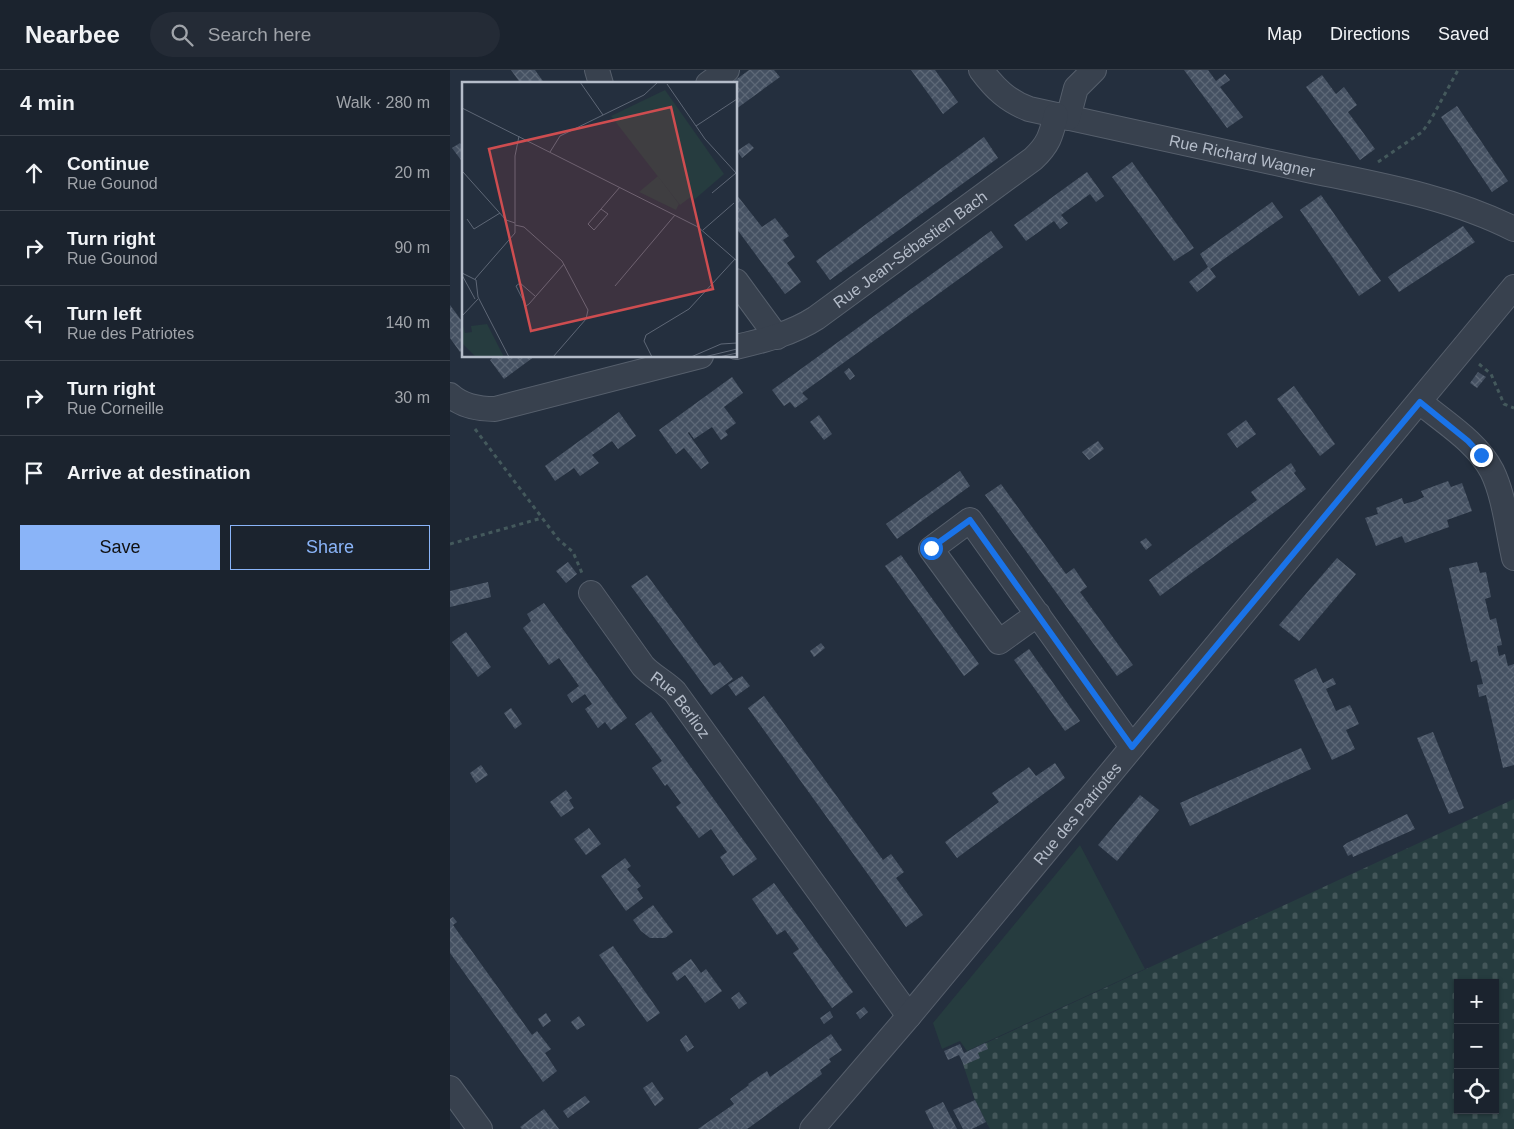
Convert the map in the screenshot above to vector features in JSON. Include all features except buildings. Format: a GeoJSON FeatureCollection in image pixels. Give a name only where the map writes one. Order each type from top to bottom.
{"type":"FeatureCollection","features":[{"type":"Feature","properties":{"kind":"street"},"geometry":{"type":"LineString","coordinates":[[597,70],[601,82]]}},
{"type":"Feature","properties":{"kind":"street"},"geometry":{"type":"LineString","coordinates":[[711,82],[727,70]]}},
{"type":"Feature","properties":{"kind":"street","name":"Rue Richard Wagner"},"geometry":{"type":"LineString","coordinates":[[981,70],[998,91],[1014,103],[1029,109],[1446,202],[1490,217],[1514,229]]}},
{"type":"Feature","properties":{"kind":"street","name":"Rue Jean-Sébastien Bach"},"geometry":{"type":"LineString","coordinates":[[738,347],[796,330],[816,318],[1033,159],[1045,148],[1076,88],[1094,70]]}},
{"type":"Feature","properties":{"kind":"street"},"geometry":{"type":"LineString","coordinates":[[738,284],[777,337]]}},
{"type":"Feature","properties":{"kind":"street","name":"Rue des Patriotes"},"geometry":{"type":"LineString","coordinates":[[812,1129],[910,1016],[1463,351],[1514,287]]}},
{"type":"Feature","properties":{"kind":"street"},"geometry":{"type":"LineString","coordinates":[[450,395],[461,403],[470,406],[494,409],[693,358]]}},
{"type":"Feature","properties":{"kind":"street"},"geometry":{"type":"LineString","coordinates":[[1420,402],[1468,441],[1492,471],[1499,490],[1514,558]]}},
{"type":"Feature","properties":{"kind":"street"},"geometry":{"type":"LineString","coordinates":[[1038,614],[999,642],[931,548],[970,520],[1038,614],[1132,747]]}},
{"type":"Feature","properties":{"kind":"street","name":"Rue Berlioz"},"geometry":{"type":"LineString","coordinates":[[591,593],[643,666],[675,692],[910,1016]]}},
{"type":"Feature","properties":{"kind":"street"},"geometry":{"type":"LineString","coordinates":[[450,1088],[480,1129]]}},
{"type":"Feature","properties":{"kind":"path"},"geometry":{"type":"LineString","coordinates":[[1353,180],[1422,132],[1458,70]]}},
{"type":"Feature","properties":{"kind":"path"},"geometry":{"type":"LineString","coordinates":[[1463,351],[1491,374],[1504,404],[1514,408]]}},
{"type":"Feature","properties":{"kind":"path"},"geometry":{"type":"LineString","coordinates":[[473,427],[558,540],[573,552],[591,593]]}},
{"type":"Feature","properties":{"kind":"path"},"geometry":{"type":"LineString","coordinates":[[450,544],[542,518]]}},
{"type":"Feature","properties":{"kind":"green space"},"geometry":{"type":"Polygon","coordinates":[[[1514,799],[1514,1129],[990,1129],[975,1100],[960,1055],[1514,799]]]}},
{"type":"Feature","properties":{"kind":"green space"},"geometry":{"type":"Polygon","coordinates":[[[1080,845],[1145,969],[967,1051],[960,1041],[942,1049],[933,1023],[1080,845]]]}},
{"type":"Feature","properties":{"kind":"route"},"geometry":{"type":"LineString","coordinates":[[931,548],[970,520],[1132,747],[1420,402],[1468,441],[1481,455]]}}]}
